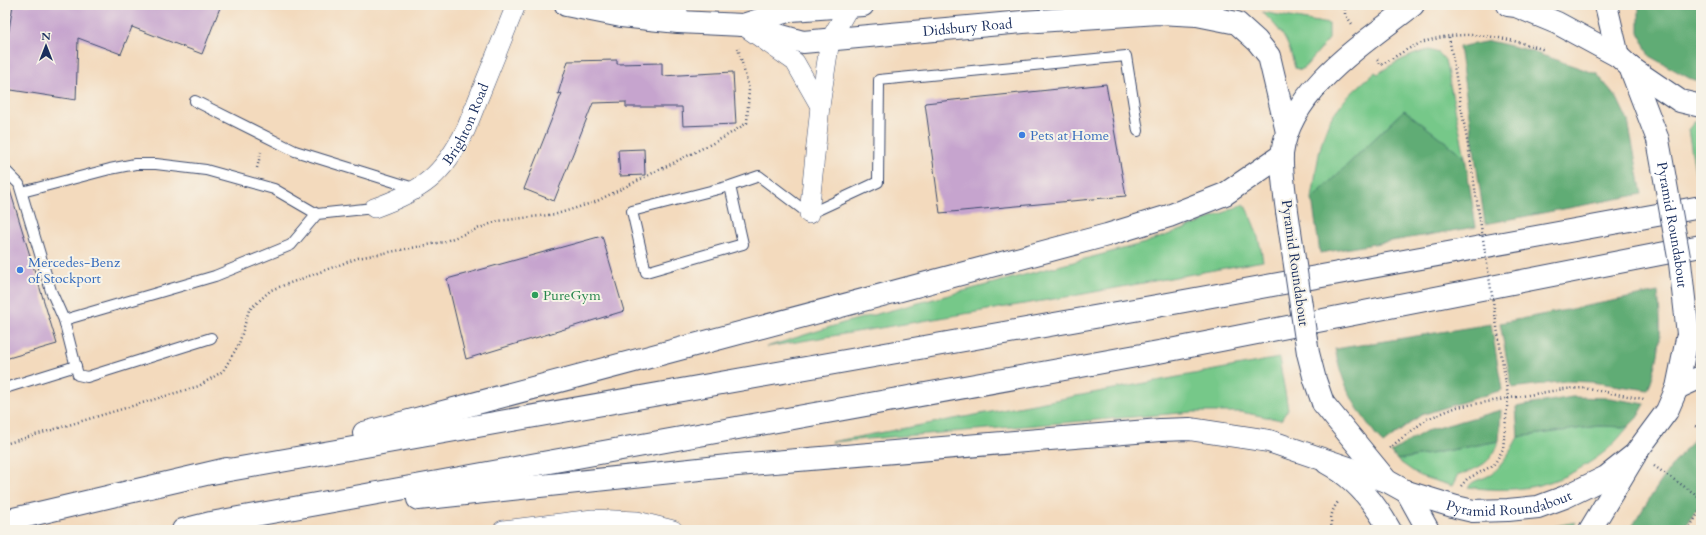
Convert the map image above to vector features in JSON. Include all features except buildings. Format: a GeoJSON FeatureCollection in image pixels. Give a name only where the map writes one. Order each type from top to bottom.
{"type":"FeatureCollection","features":[{"type":"Feature","properties":{"kind":"main road","name":"Didsbury Road"},"geometry":{"type":"LineString","coordinates":[[566,5],[621,16],[678,14],[743,25],[803,42],[1023,22],[1158,14],[1197,15],[1237,23],[1257,41],[1269,56],[1287,132]]}},
{"type":"Feature","properties":{"kind":"main road","name":"Didsbury Road"},"geometry":{"type":"LineString","coordinates":[[743,25],[791,10],[854,5]]}},
{"type":"Feature","properties":{"kind":"main road","name":"Pyramid Roundabout"},"geometry":{"type":"LineString","coordinates":[[1413,5],[1336,66],[1306,97],[1287,132],[1282,155],[1286,211],[1308,353],[1314,380],[1323,403],[1387,481],[1407,492],[1456,507],[1473,510],[1508,510],[1538,507],[1565,498],[1606,477],[1635,454],[1667,411],[1677,388],[1688,334],[1680,264],[1658,140],[1624,61],[1606,5]]}},
{"type":"Feature","properties":{"kind":"main road"},"geometry":{"type":"LineString","coordinates":[[1508,5],[1516,6],[1557,23],[1624,61],[1680,100],[1701,106]]}},
{"type":"Feature","properties":{"kind":"main road"},"geometry":{"type":"LineString","coordinates":[[5,521],[212,473],[860,302],[1107,235],[1169,216],[1224,194],[1282,155]]}},
{"type":"Feature","properties":{"kind":"main road"},"geometry":{"type":"LineString","coordinates":[[212,473],[1168,304],[1701,207]]}},
{"type":"Feature","properties":{"kind":"main road"},"geometry":{"type":"LineString","coordinates":[[183,530],[211,523],[1175,349],[1701,246]]}},
{"type":"Feature","properties":{"kind":"main road"},"geometry":{"type":"LineString","coordinates":[[1677,388],[1701,377]]}},
{"type":"Feature","properties":{"kind":"main road"},"geometry":{"type":"LineString","coordinates":[[211,523],[578,481],[737,465],[1160,430],[1190,429],[1269,441],[1387,481]]}},
{"type":"Feature","properties":{"kind":"main road"},"geometry":{"type":"LineString","coordinates":[[1304,453],[1331,465],[1358,486],[1381,514],[1390,530]]}},
{"type":"Feature","properties":{"kind":"main road"},"geometry":{"type":"LineString","coordinates":[[1590,530],[1635,454]]}},
{"type":"Feature","properties":{"kind":"main road"},"geometry":{"type":"LineString","coordinates":[[1407,492],[1428,530]]}},
{"type":"Feature","properties":{"kind":"street","name":"Brighton Road"},"geometry":{"type":"LineString","coordinates":[[374,208],[402,198],[417,189],[438,172],[457,147],[516,5]]}},
{"type":"Feature","properties":{"kind":"street"},"geometry":{"type":"LineString","coordinates":[[809,214],[820,106],[830,40],[854,5]]}},
{"type":"Feature","properties":{"kind":"street"},"geometry":{"type":"LineString","coordinates":[[743,25],[796,62],[820,106]]}},
{"type":"Feature","properties":{"kind":"street"},"geometry":{"type":"LineString","coordinates":[[503,530],[593,519],[637,521],[672,530]]}},
{"type":"Feature","properties":{"kind":"lane"},"geometry":{"type":"LineString","coordinates":[[1197,15],[1220,5]]}},
{"type":"Feature","properties":{"kind":"lane"},"geometry":{"type":"LineString","coordinates":[[730,186],[744,244],[646,272],[632,211],[730,186],[759,176],[809,214],[878,182],[879,80],[1126,56],[1138,131]]}},
{"type":"Feature","properties":{"kind":"lane"},"geometry":{"type":"LineString","coordinates":[[195,101],[295,151],[417,189]]}},
{"type":"Feature","properties":{"kind":"lane"},"geometry":{"type":"LineString","coordinates":[[22,192],[110,169],[135,164],[156,164],[206,170],[274,189],[317,214],[374,208]]}},
{"type":"Feature","properties":{"kind":"lane"},"geometry":{"type":"LineString","coordinates":[[5,170],[19,184],[22,192],[51,291],[64,320],[78,375],[87,377],[211,338]]}},
{"type":"Feature","properties":{"kind":"lane"},"geometry":{"type":"LineString","coordinates":[[64,320],[215,276],[291,245],[317,214]]}},
{"type":"Feature","properties":{"kind":"lane"},"geometry":{"type":"LineString","coordinates":[[5,388],[76,366]]}},
{"type":"Feature","properties":{"kind":"path"},"geometry":{"type":"LineString","coordinates":[[1382,65],[1409,49],[1449,36],[1473,34],[1492,36],[1517,41],[1545,50]]}},
{"type":"Feature","properties":{"kind":"path"},"geometry":{"type":"LineString","coordinates":[[1449,36],[1470,157],[1508,398],[1503,449],[1494,465],[1467,478],[1460,487]]}},
{"type":"Feature","properties":{"kind":"path"},"geometry":{"type":"LineString","coordinates":[[5,444],[199,386],[224,371],[239,344],[249,310],[271,290],[358,258],[443,242],[498,221],[557,214],[594,202],[723,138],[747,123],[749,89],[740,52]]}},
{"type":"Feature","properties":{"kind":"path"},"geometry":{"type":"LineString","coordinates":[[254,184],[264,136]]}},
{"type":"Feature","properties":{"kind":"path"},"geometry":{"type":"LineString","coordinates":[[1389,448],[1427,419],[1457,407],[1564,389],[1583,388],[1644,398]]}},
{"type":"Feature","properties":{"kind":"path"},"geometry":{"type":"LineString","coordinates":[[1695,426],[1701,428]]}},
{"type":"Feature","properties":{"kind":"path"},"geometry":{"type":"LineString","coordinates":[[1635,454],[1701,498]]}},
{"type":"Feature","properties":{"kind":"path"},"geometry":{"type":"LineString","coordinates":[[1332,530],[1330,521],[1333,510],[1338,502]]}},
{"type":"Feature","properties":{"kind":"path"},"geometry":{"type":"LineString","coordinates":[[1688,530],[1701,509]]}},
{"type":"Feature","properties":{"kind":"green space"},"geometry":{"type":"Polygon","coordinates":[[[1639,5],[1701,5],[1701,82],[1689,78],[1649,56],[1639,33],[1639,5]]]}},
{"type":"Feature","properties":{"kind":"green space"},"geometry":{"type":"Polygon","coordinates":[[[1262,12],[1329,24],[1329,39],[1306,66],[1301,70],[1295,68],[1290,50],[1284,37],[1262,12]]]}},
{"type":"Feature","properties":{"kind":"green space"},"geometry":{"type":"Polygon","coordinates":[[[1490,41],[1524,49],[1597,74],[1617,98],[1628,121],[1642,194],[1485,224],[1459,47],[1490,41]]]}},
{"type":"Feature","properties":{"kind":"green space"},"geometry":{"type":"Polygon","coordinates":[[[1429,50],[1439,53],[1445,60],[1465,157],[1404,110],[1312,199],[1322,142],[1328,124],[1337,109],[1375,72],[1378,74],[1402,59],[1429,50]]]}},
{"type":"Feature","properties":{"kind":"green space"},"geometry":{"type":"Polygon","coordinates":[[[1404,110],[1465,157],[1476,227],[1320,253],[1312,199],[1404,110]]]}},
{"type":"Feature","properties":{"kind":"green space"},"geometry":{"type":"Polygon","coordinates":[[[1701,121],[1701,182],[1697,183],[1688,130],[1694,122],[1701,121]]]}},
{"type":"Feature","properties":{"kind":"green space"},"geometry":{"type":"Polygon","coordinates":[[[1244,204],[1256,231],[1263,261],[1078,295],[766,347],[843,323],[1145,243],[1198,224],[1244,204]]]}},
{"type":"Feature","properties":{"kind":"green space"},"geometry":{"type":"Polygon","coordinates":[[[1658,292],[1660,341],[1656,364],[1648,390],[1591,382],[1566,381],[1512,388],[1500,323],[1658,292]]]}},
{"type":"Feature","properties":{"kind":"green space"},"geometry":{"type":"Polygon","coordinates":[[[1491,324],[1502,390],[1421,415],[1383,444],[1366,421],[1347,389],[1335,349],[1491,324]]]}},
{"type":"Feature","properties":{"kind":"green space"},"geometry":{"type":"Polygon","coordinates":[[[1279,358],[1288,409],[1281,420],[1241,412],[1193,412],[831,442],[1279,358]]]}},
{"type":"Feature","properties":{"kind":"green space"},"geometry":{"type":"Polygon","coordinates":[[[1572,397],[1610,398],[1645,404],[1637,418],[1628,427],[1598,426],[1518,437],[1516,407],[1572,397]]]}},
{"type":"Feature","properties":{"kind":"green space"},"geometry":{"type":"Polygon","coordinates":[[[1501,410],[1499,441],[1397,460],[1391,452],[1426,431],[1501,410]]]}},
{"type":"Feature","properties":{"kind":"green space"},"geometry":{"type":"Polygon","coordinates":[[[1598,426],[1628,427],[1607,450],[1591,462],[1559,479],[1525,488],[1488,489],[1468,487],[1475,481],[1490,475],[1499,467],[1518,437],[1598,426]]]}},
{"type":"Feature","properties":{"kind":"green space"},"geometry":{"type":"Polygon","coordinates":[[[1698,435],[1701,436],[1701,504],[1683,530],[1630,530],[1670,468],[1698,435]]]}},
{"type":"Feature","properties":{"kind":"green space"},"geometry":{"type":"Polygon","coordinates":[[[1499,441],[1496,449],[1488,460],[1478,467],[1457,476],[1452,486],[1420,476],[1397,460],[1499,441]]]}},
{"type":"Feature","properties":{"kind":"green space"},"geometry":{"type":"Polygon","coordinates":[[[1576,522],[1572,530],[1536,530],[1576,522]]]}},
{"type":"Feature","properties":{"kind":"place","name":"Pets at Home"},"geometry":{"type":"Point","coordinates":[1022,135]}},
{"type":"Feature","properties":{"kind":"place","name":"Mercedes-Benz of Stockport"},"geometry":{"type":"Point","coordinates":[20,270]}},
{"type":"Feature","properties":{"kind":"place","name":"PureGym"},"geometry":{"type":"Point","coordinates":[535,295]}}]}
